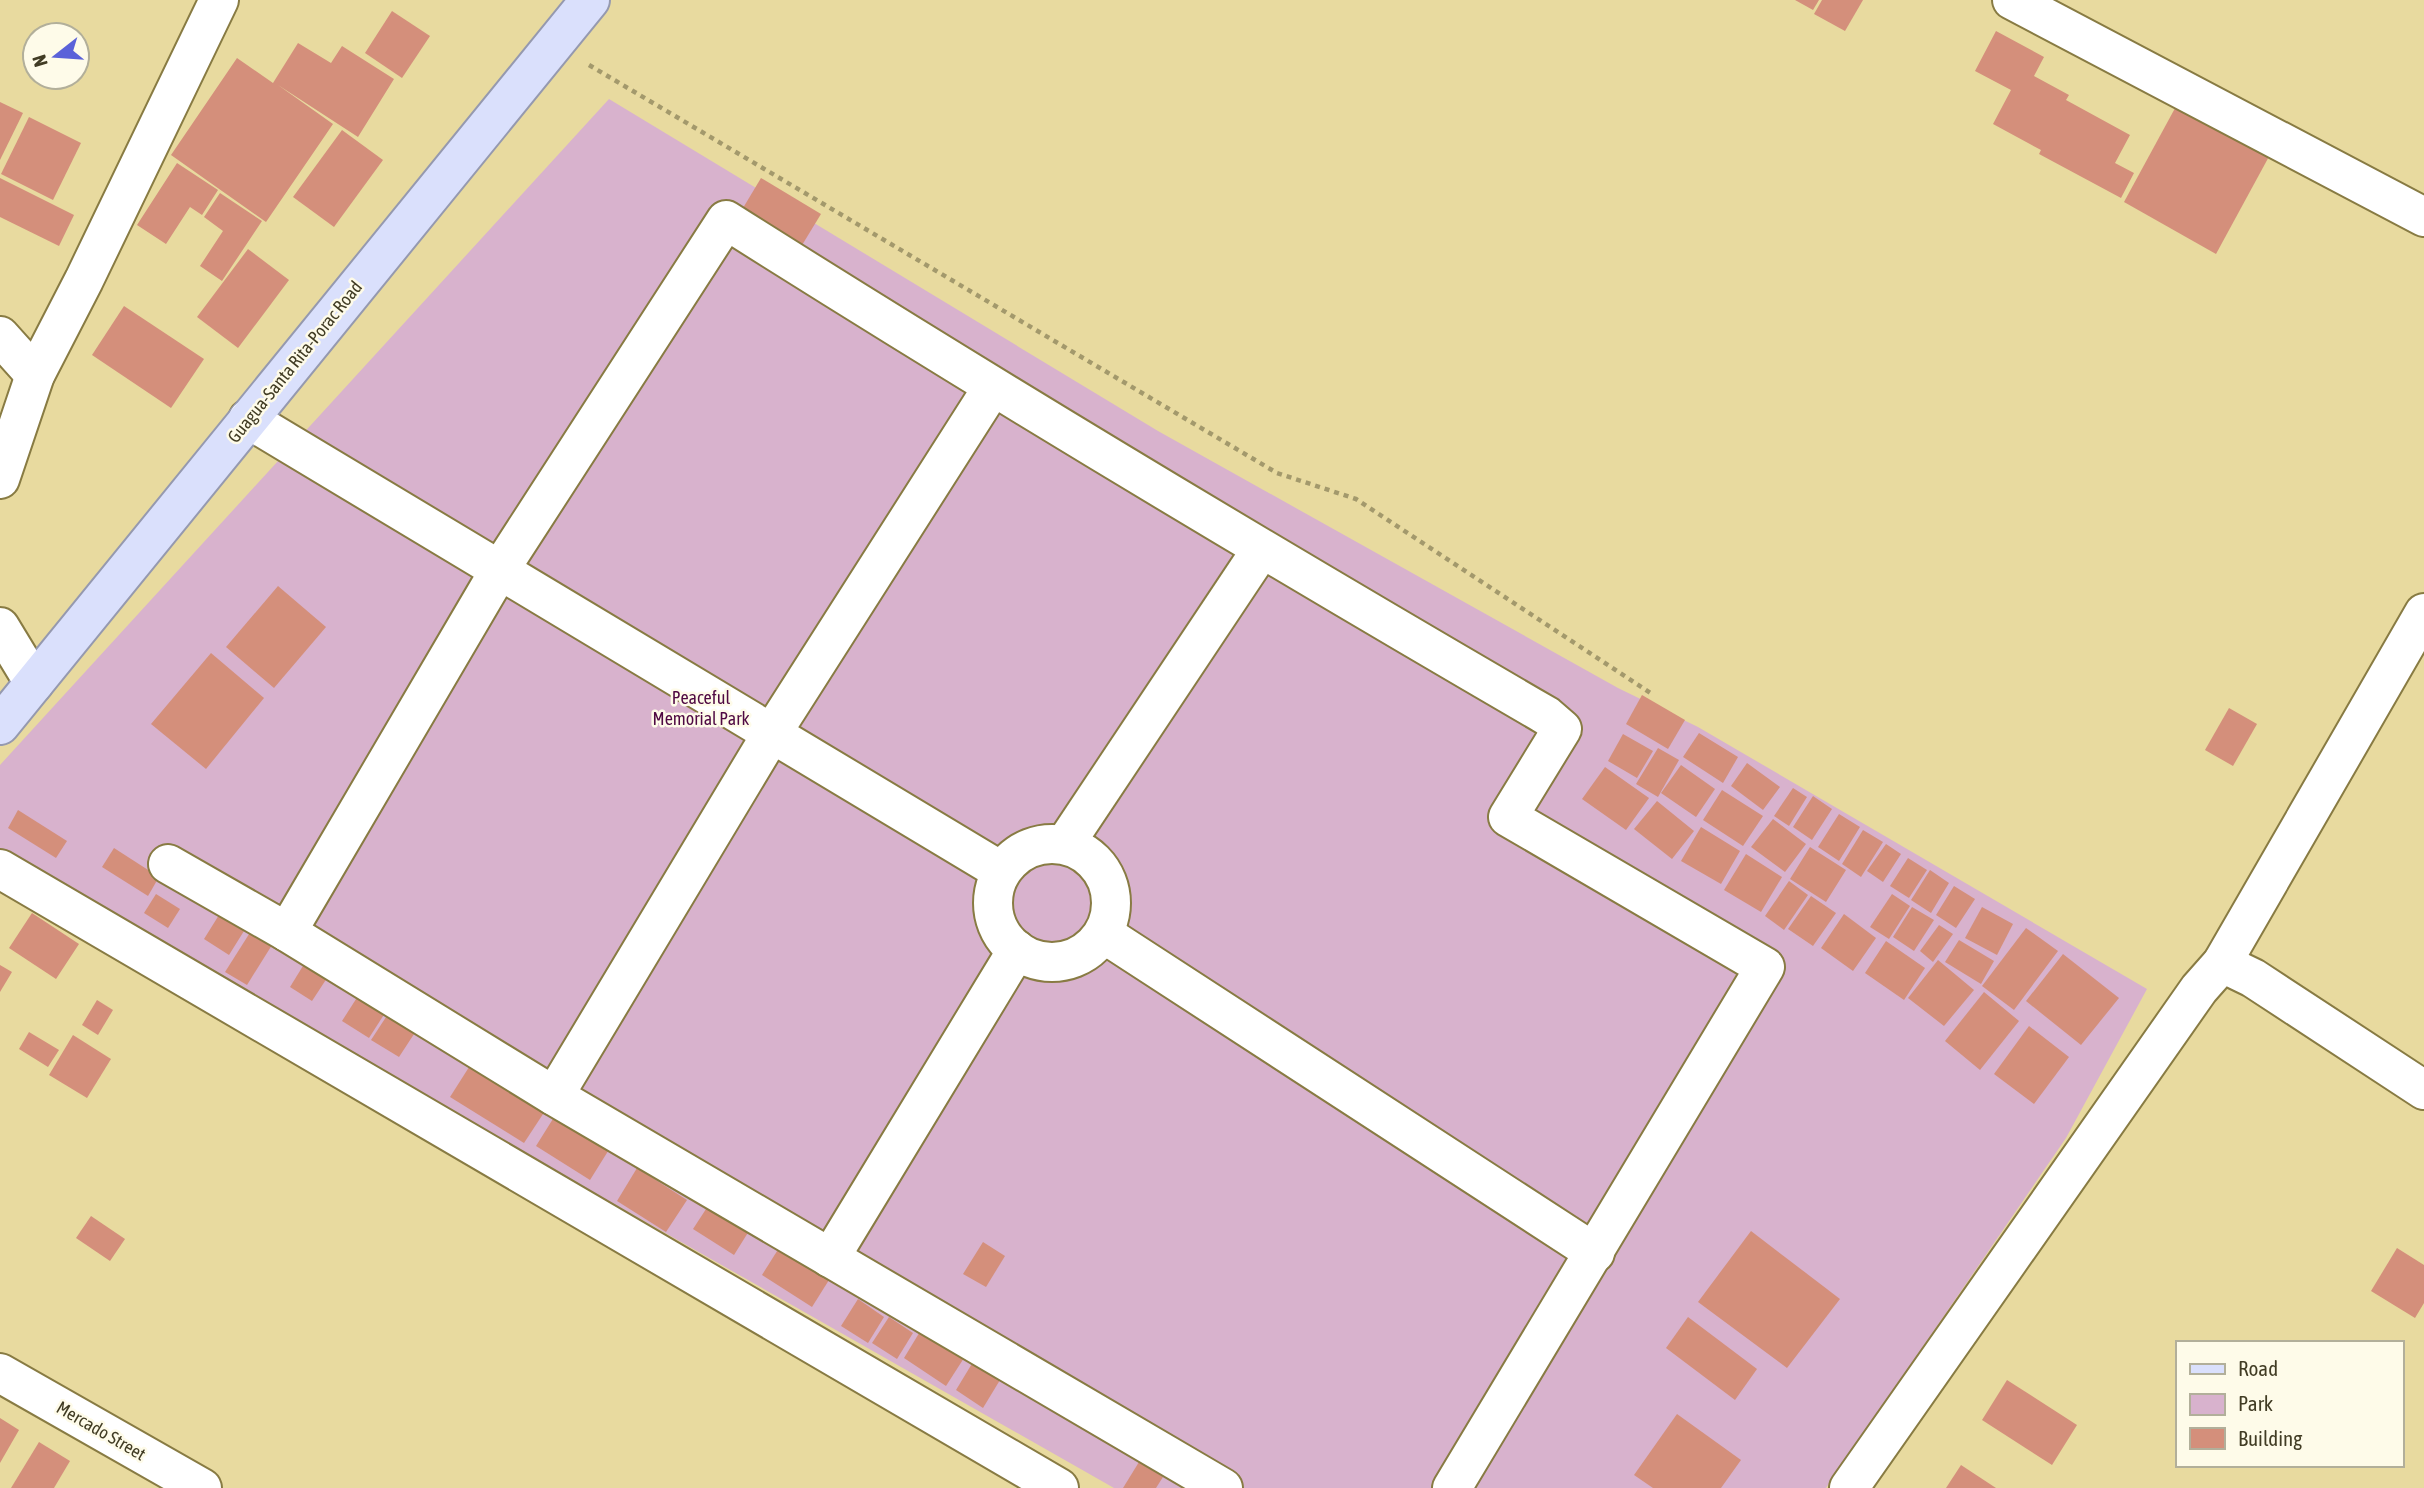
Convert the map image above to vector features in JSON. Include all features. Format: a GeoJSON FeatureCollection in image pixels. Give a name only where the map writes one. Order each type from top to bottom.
{"type":"FeatureCollection","features":[{"type":"Feature","properties":{"kind":"main road","name":"Guagua-Santa Rita-Porac Road"},"geometry":{"type":"LineString","coordinates":[[0,724],[590,0]]}},
{"type":"Feature","properties":{"kind":"street"},"geometry":{"type":"LineString","coordinates":[[0,480],[34,375],[84,280],[219,0]]}},
{"type":"Feature","properties":{"kind":"street"},"geometry":{"type":"LineString","coordinates":[[2012,0],[2424,217]]}},
{"type":"Feature","properties":{"kind":"street"},"geometry":{"type":"LineString","coordinates":[[287,932],[499,570],[726,220],[992,388],[1261,550],[1547,716],[1562,729],[1508,817],[1765,967],[1452,1488]]}},
{"type":"Feature","properties":{"kind":"street"},"geometry":{"type":"LineString","coordinates":[[0,336],[34,375]]}},
{"type":"Feature","properties":{"kind":"street"},"geometry":{"type":"LineString","coordinates":[[554,1096],[772,733],[992,388]]}},
{"type":"Feature","properties":{"kind":"street"},"geometry":{"type":"LineString","coordinates":[[248,419],[1001,871]]}},
{"type":"Feature","properties":{"kind":"street"},"geometry":{"type":"LineString","coordinates":[[1065,845],[1261,550]]}},
{"type":"Feature","properties":{"kind":"street"},"geometry":{"type":"LineString","coordinates":[[1849,1488],[2199,989],[2222,963],[2424,613]]}},
{"type":"Feature","properties":{"kind":"street"},"geometry":{"type":"LineString","coordinates":[[0,627],[34,683]]}},
{"type":"Feature","properties":{"kind":"street"},"geometry":{"type":"LineString","coordinates":[[1044,844],[1065,845],[1086,855],[1103,874],[1111,894],[1111,914],[1104,934],[1083,955],[1064,963],[1029,960],[1006,942],[994,921],[992,900],[1001,871],[1022,850],[1044,844]]}},
{"type":"Feature","properties":{"kind":"street"},"geometry":{"type":"LineString","coordinates":[[168,864],[287,932],[554,1096],[1223,1488]]}},
{"type":"Feature","properties":{"kind":"street"},"geometry":{"type":"LineString","coordinates":[[0,869],[1059,1488]]}},
{"type":"Feature","properties":{"kind":"street"},"geometry":{"type":"LineString","coordinates":[[1104,934],[1595,1253]]}},
{"type":"Feature","properties":{"kind":"street"},"geometry":{"type":"LineString","coordinates":[[830,1258],[1017,950]]}},
{"type":"Feature","properties":{"kind":"street"},"geometry":{"type":"LineString","coordinates":[[2222,963],[2253,978],[2424,1090]]}},
{"type":"Feature","properties":{"kind":"street","name":"Mercado Street"},"geometry":{"type":"LineString","coordinates":[[0,1373],[202,1488]]}},
{"type":"Feature","properties":{"kind":"path"},"geometry":{"type":"LineString","coordinates":[[554,44],[1277,473],[1356,499],[1652,694]]}},
{"type":"Feature","properties":{"kind":"green space","name":"Peaceful Memorial Park"},"geometry":{"type":"Polygon","coordinates":[[[609,99],[1158,431],[1618,688],[1698,727],[2147,989],[2066,1138],[1826,1488],[1114,1488],[0,855],[0,765],[609,99]]]}},
{"type":"Feature","properties":{"kind":"building"},"geometry":{"type":"Polygon","coordinates":[[[1795,0],[1819,0],[1813,10],[1795,0]]]}},
{"type":"Feature","properties":{"kind":"building"},"geometry":{"type":"Polygon","coordinates":[[[1822,0],[1863,0],[1845,31],[1814,14],[1822,0]]]}},
{"type":"Feature","properties":{"kind":"building"},"geometry":{"type":"Polygon","coordinates":[[[392,11],[430,36],[402,78],[365,53],[392,11]]]}},
{"type":"Feature","properties":{"kind":"building"},"geometry":{"type":"Polygon","coordinates":[[[1996,31],[2044,57],[2034,76],[2069,95],[2066,100],[2130,135],[2115,163],[2134,173],[2121,198],[2039,154],[2041,150],[1993,124],[2011,90],[1975,71],[1996,31]]]}},
{"type":"Feature","properties":{"kind":"building"},"geometry":{"type":"Polygon","coordinates":[[[298,43],[331,63],[342,46],[394,79],[358,137],[278,85],[333,124],[266,222],[171,155],[237,58],[273,83],[298,43]]]}},
{"type":"Feature","properties":{"kind":"building"},"geometry":{"type":"Polygon","coordinates":[[[2180,99],[2272,151],[2216,254],[2124,202],[2180,99]]]}},
{"type":"Feature","properties":{"kind":"building"},"geometry":{"type":"Polygon","coordinates":[[[0,102],[23,113],[0,160],[0,102]]]}},
{"type":"Feature","properties":{"kind":"building"},"geometry":{"type":"Polygon","coordinates":[[[29,117],[81,143],[53,200],[1,174],[29,117]]]}},
{"type":"Feature","properties":{"kind":"building"},"geometry":{"type":"Polygon","coordinates":[[[342,130],[383,160],[334,227],[293,197],[342,130]]]}},
{"type":"Feature","properties":{"kind":"building"},"geometry":{"type":"Polygon","coordinates":[[[177,163],[218,190],[202,215],[190,207],[166,244],[137,225],[177,163]]]}},
{"type":"Feature","properties":{"kind":"building"},"geometry":{"type":"Polygon","coordinates":[[[0,178],[74,215],[59,246],[0,217],[0,178]]]}},
{"type":"Feature","properties":{"kind":"building"},"geometry":{"type":"Polygon","coordinates":[[[761,178],[821,214],[796,255],[737,218],[761,178]]]}},
{"type":"Feature","properties":{"kind":"building"},"geometry":{"type":"Polygon","coordinates":[[[220,193],[262,221],[222,281],[200,266],[223,231],[204,217],[220,193]]]}},
{"type":"Feature","properties":{"kind":"building"},"geometry":{"type":"Polygon","coordinates":[[[248,249],[289,280],[238,348],[197,317],[248,249]]]}},
{"type":"Feature","properties":{"kind":"building"},"geometry":{"type":"Polygon","coordinates":[[[124,306],[204,359],[171,408],[92,355],[124,306]]]}},
{"type":"Feature","properties":{"kind":"building"},"geometry":{"type":"Polygon","coordinates":[[[278,586],[326,627],[274,688],[226,647],[278,586]]]}},
{"type":"Feature","properties":{"kind":"building"},"geometry":{"type":"Polygon","coordinates":[[[211,653],[264,698],[206,769],[151,724],[211,653]]]}},
{"type":"Feature","properties":{"kind":"building"},"geometry":{"type":"Polygon","coordinates":[[[1642,695],[1685,720],[1668,749],[1626,724],[1642,695]]]}},
{"type":"Feature","properties":{"kind":"building"},"geometry":{"type":"Polygon","coordinates":[[[2229,708],[2257,724],[2233,766],[2205,750],[2229,708]]]}},
{"type":"Feature","properties":{"kind":"building"},"geometry":{"type":"Polygon","coordinates":[[[1699,733],[1738,757],[1723,783],[1683,757],[1699,733]]]}},
{"type":"Feature","properties":{"kind":"building"},"geometry":{"type":"Polygon","coordinates":[[[1623,734],[1653,751],[1637,778],[1608,761],[1623,734]]]}},
{"type":"Feature","properties":{"kind":"building"},"geometry":{"type":"Polygon","coordinates":[[[1658,748],[1679,760],[1658,797],[1636,784],[1658,748]]]}},
{"type":"Feature","properties":{"kind":"building"},"geometry":{"type":"Polygon","coordinates":[[[1747,763],[1780,787],[1763,810],[1731,786],[1747,763]]]}},
{"type":"Feature","properties":{"kind":"building"},"geometry":{"type":"Polygon","coordinates":[[[1681,765],[1715,789],[1696,817],[1661,793],[1681,765]]]}},
{"type":"Feature","properties":{"kind":"building"},"geometry":{"type":"Polygon","coordinates":[[[1605,767],[1649,798],[1626,830],[1582,799],[1605,767]]]}},
{"type":"Feature","properties":{"kind":"building"},"geometry":{"type":"Polygon","coordinates":[[[1793,788],[1807,797],[1789,826],[1774,816],[1793,788]]]}},
{"type":"Feature","properties":{"kind":"building"},"geometry":{"type":"Polygon","coordinates":[[[1722,790],[1763,816],[1743,846],[1703,820],[1722,790]]]}},
{"type":"Feature","properties":{"kind":"building"},"geometry":{"type":"Polygon","coordinates":[[[1813,796],[1832,809],[1812,840],[1793,827],[1813,796]]]}},
{"type":"Feature","properties":{"kind":"building"},"geometry":{"type":"Polygon","coordinates":[[[1657,801],[1694,831],[1672,859],[1634,829],[1657,801]]]}},
{"type":"Feature","properties":{"kind":"building"},"geometry":{"type":"Polygon","coordinates":[[[18,810],[67,841],[56,858],[8,828],[18,810]]]}},
{"type":"Feature","properties":{"kind":"building"},"geometry":{"type":"Polygon","coordinates":[[[1839,814],[1860,827],[1839,861],[1818,847],[1839,814]]]}},
{"type":"Feature","properties":{"kind":"building"},"geometry":{"type":"Polygon","coordinates":[[[1773,819],[1806,844],[1785,872],[1751,847],[1773,819]]]}},
{"type":"Feature","properties":{"kind":"building"},"geometry":{"type":"Polygon","coordinates":[[[1701,827],[1740,851],[1721,884],[1681,861],[1701,827]]]}},
{"type":"Feature","properties":{"kind":"building"},"geometry":{"type":"Polygon","coordinates":[[[1863,830],[1883,842],[1861,877],[1842,864],[1863,830]]]}},
{"type":"Feature","properties":{"kind":"building"},"geometry":{"type":"Polygon","coordinates":[[[1886,844],[1901,854],[1883,882],[1867,871],[1886,844]]]}},
{"type":"Feature","properties":{"kind":"building"},"geometry":{"type":"Polygon","coordinates":[[[1810,847],[1846,870],[1826,902],[1790,879],[1810,847]]]}},
{"type":"Feature","properties":{"kind":"building"},"geometry":{"type":"Polygon","coordinates":[[[114,848],[159,877],[148,896],[102,867],[114,848]]]}},
{"type":"Feature","properties":{"kind":"building"},"geometry":{"type":"Polygon","coordinates":[[[1746,854],[1782,877],[1761,912],[1724,890],[1746,854]]]}},
{"type":"Feature","properties":{"kind":"building"},"geometry":{"type":"Polygon","coordinates":[[[1908,858],[1927,870],[1909,898],[1890,886],[1908,858]]]}},
{"type":"Feature","properties":{"kind":"building"},"geometry":{"type":"Polygon","coordinates":[[[1930,870],[1949,883],[1931,913],[1911,900],[1930,870]]]}},
{"type":"Feature","properties":{"kind":"building"},"geometry":{"type":"Polygon","coordinates":[[[1789,881],[1808,895],[1784,930],[1765,916],[1789,881]]]}},
{"type":"Feature","properties":{"kind":"building"},"geometry":{"type":"Polygon","coordinates":[[[1954,886],[1975,899],[1956,928],[1936,915],[1954,886]]]}},
{"type":"Feature","properties":{"kind":"building"},"geometry":{"type":"Polygon","coordinates":[[[156,894],[180,909],[168,928],[144,913],[156,894]]]}},
{"type":"Feature","properties":{"kind":"building"},"geometry":{"type":"Polygon","coordinates":[[[1892,894],[1910,906],[1889,939],[1870,927],[1892,894]]]}},
{"type":"Feature","properties":{"kind":"building"},"geometry":{"type":"Polygon","coordinates":[[[1811,896],[1836,913],[1813,946],[1788,929],[1811,896]]]}},
{"type":"Feature","properties":{"kind":"building"},"geometry":{"type":"Polygon","coordinates":[[[1912,907],[1934,920],[1914,951],[1893,937],[1912,907]]]}},
{"type":"Feature","properties":{"kind":"building"},"geometry":{"type":"Polygon","coordinates":[[[1982,907],[2013,924],[1997,955],[1965,938],[1982,907]]]}},
{"type":"Feature","properties":{"kind":"building"},"geometry":{"type":"Polygon","coordinates":[[[32,913],[79,944],[56,979],[9,948],[32,913]]]}},
{"type":"Feature","properties":{"kind":"building"},"geometry":{"type":"Polygon","coordinates":[[[1844,914],[1876,938],[1853,971],[1821,948],[1844,914]]]}},
{"type":"Feature","properties":{"kind":"building"},"geometry":{"type":"Polygon","coordinates":[[[219,915],[244,931],[229,955],[204,939],[219,915]]]}},
{"type":"Feature","properties":{"kind":"building"},"geometry":{"type":"Polygon","coordinates":[[[1939,925],[1953,934],[1933,962],[1920,951],[1939,925]]]}},
{"type":"Feature","properties":{"kind":"building"},"geometry":{"type":"Polygon","coordinates":[[[2026,928],[2058,951],[2014,1010],[1982,986],[2026,928]]]}},
{"type":"Feature","properties":{"kind":"building"},"geometry":{"type":"Polygon","coordinates":[[[251,931],[272,945],[247,985],[225,972],[251,931]]]}},
{"type":"Feature","properties":{"kind":"building"},"geometry":{"type":"Polygon","coordinates":[[[1959,940],[1994,961],[1981,984],[1945,962],[1959,940]]]}},
{"type":"Feature","properties":{"kind":"building"},"geometry":{"type":"Polygon","coordinates":[[[1886,941],[1925,968],[1904,1000],[1865,973],[1886,941]]]}},
{"type":"Feature","properties":{"kind":"building"},"geometry":{"type":"Polygon","coordinates":[[[2063,954],[2119,998],[2081,1045],[2026,1001],[2063,954]]]}},
{"type":"Feature","properties":{"kind":"building"},"geometry":{"type":"Polygon","coordinates":[[[1938,960],[1974,990],[1944,1026],[1908,998],[1938,960]]]}},
{"type":"Feature","properties":{"kind":"building"},"geometry":{"type":"Polygon","coordinates":[[[306,961],[329,975],[312,1001],[290,987],[306,961]]]}},
{"type":"Feature","properties":{"kind":"building"},"geometry":{"type":"Polygon","coordinates":[[[0,965],[12,972],[0,992],[0,965]]]}},
{"type":"Feature","properties":{"kind":"building"},"geometry":{"type":"Polygon","coordinates":[[[1984,992],[2019,1021],[1980,1070],[1945,1041],[1984,992]]]}},
{"type":"Feature","properties":{"kind":"building"},"geometry":{"type":"Polygon","coordinates":[[[358,996],[385,1013],[369,1038],[342,1021],[358,996]]]}},
{"type":"Feature","properties":{"kind":"building"},"geometry":{"type":"Polygon","coordinates":[[[97,1000],[113,1010],[98,1035],[82,1025],[97,1000]]]}},
{"type":"Feature","properties":{"kind":"building"},"geometry":{"type":"Polygon","coordinates":[[[388,1014],[416,1031],[399,1057],[371,1040],[388,1014]]]}},
{"type":"Feature","properties":{"kind":"building"},"geometry":{"type":"Polygon","coordinates":[[[2029,1026],[2069,1057],[2034,1104],[1994,1074],[2029,1026]]]}},
{"type":"Feature","properties":{"kind":"building"},"geometry":{"type":"Polygon","coordinates":[[[29,1032],[59,1050],[48,1067],[19,1049],[29,1032]]]}},
{"type":"Feature","properties":{"kind":"building"},"geometry":{"type":"Polygon","coordinates":[[[73,1035],[111,1059],[87,1098],[49,1075],[73,1035]]]}},
{"type":"Feature","properties":{"kind":"building"},"geometry":{"type":"Polygon","coordinates":[[[471,1064],[545,1111],[524,1143],[450,1097],[471,1064]]]}},
{"type":"Feature","properties":{"kind":"building"},"geometry":{"type":"Polygon","coordinates":[[[556,1114],[610,1148],[590,1180],[536,1146],[556,1114]]]}},
{"type":"Feature","properties":{"kind":"building"},"geometry":{"type":"Polygon","coordinates":[[[637,1168],[687,1200],[666,1232],[617,1201],[637,1168]]]}},
{"type":"Feature","properties":{"kind":"building"},"geometry":{"type":"Polygon","coordinates":[[[708,1206],[749,1231],[734,1255],[693,1229],[708,1206]]]}},
{"type":"Feature","properties":{"kind":"building"},"geometry":{"type":"Polygon","coordinates":[[[91,1216],[125,1239],[110,1261],[76,1238],[91,1216]]]}},
{"type":"Feature","properties":{"kind":"building"},"geometry":{"type":"Polygon","coordinates":[[[1751,1231],[1840,1299],[1787,1368],[1698,1302],[1751,1231]]]}},
{"type":"Feature","properties":{"kind":"building"},"geometry":{"type":"Polygon","coordinates":[[[983,1242],[1005,1256],[986,1287],[963,1274],[983,1242]]]}},
{"type":"Feature","properties":{"kind":"building"},"geometry":{"type":"Polygon","coordinates":[[[779,1248],[829,1280],[812,1307],[762,1275],[779,1248]]]}},
{"type":"Feature","properties":{"kind":"building"},"geometry":{"type":"Polygon","coordinates":[[[2397,1248],[2424,1265],[2424,1303],[2415,1318],[2371,1291],[2397,1248]]]}},
{"type":"Feature","properties":{"kind":"building"},"geometry":{"type":"Polygon","coordinates":[[[858,1299],[884,1317],[868,1343],[841,1326],[858,1299]]]}},
{"type":"Feature","properties":{"kind":"building"},"geometry":{"type":"Polygon","coordinates":[[[889,1317],[913,1333],[897,1359],[872,1343],[889,1317]]]}},
{"type":"Feature","properties":{"kind":"building"},"geometry":{"type":"Polygon","coordinates":[[[1688,1317],[1757,1369],[1735,1400],[1666,1348],[1688,1317]]]}},
{"type":"Feature","properties":{"kind":"building"},"geometry":{"type":"Polygon","coordinates":[[[921,1330],[964,1358],[946,1386],[904,1358],[921,1330]]]}},
{"type":"Feature","properties":{"kind":"building"},"geometry":{"type":"Polygon","coordinates":[[[973,1362],[1000,1380],[983,1408],[956,1390],[973,1362]]]}},
{"type":"Feature","properties":{"kind":"building"},"geometry":{"type":"Polygon","coordinates":[[[2007,1380],[2077,1425],[2052,1465],[1982,1420],[2007,1380]]]}},
{"type":"Feature","properties":{"kind":"building"},"geometry":{"type":"Polygon","coordinates":[[[1677,1414],[1741,1460],[1721,1488],[1653,1488],[1634,1475],[1677,1414]]]}},
{"type":"Feature","properties":{"kind":"building"},"geometry":{"type":"Polygon","coordinates":[[[0,1418],[19,1430],[0,1463],[0,1418]]]}},
{"type":"Feature","properties":{"kind":"building"},"geometry":{"type":"Polygon","coordinates":[[[39,1442],[70,1461],[54,1488],[11,1488],[39,1442]]]}},
{"type":"Feature","properties":{"kind":"building"},"geometry":{"type":"Polygon","coordinates":[[[1139,1462],[1163,1477],[1156,1488],[1123,1488],[1139,1462]]]}},
{"type":"Feature","properties":{"kind":"building"},"geometry":{"type":"Polygon","coordinates":[[[1961,1465],[1996,1488],[1946,1488],[1961,1465]]]}}]}
